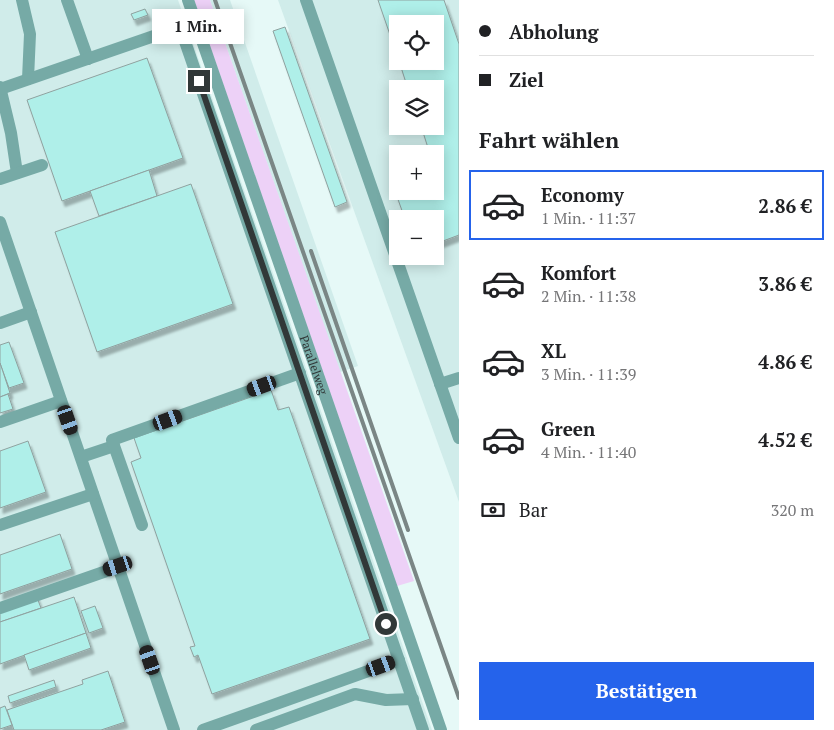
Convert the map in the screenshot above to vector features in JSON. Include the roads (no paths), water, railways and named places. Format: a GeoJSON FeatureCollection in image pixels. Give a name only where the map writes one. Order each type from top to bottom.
{"type":"FeatureCollection","features":[{"type":"Feature","properties":{"kind":"street"},"geometry":{"type":"LineString","coordinates":[[22,0],[30,34],[28,79]]}},
{"type":"Feature","properties":{"kind":"street"},"geometry":{"type":"LineString","coordinates":[[67,0],[88,59]]}},
{"type":"Feature","properties":{"kind":"street","name":"Parallelweg"},"geometry":{"type":"LineString","coordinates":[[188,0],[442,730]]}},
{"type":"Feature","properties":{"kind":"street"},"geometry":{"type":"LineString","coordinates":[[306,0],[459,438]]}},
{"type":"Feature","properties":{"kind":"street"},"geometry":{"type":"LineString","coordinates":[[17,173],[11,133],[0,88],[180,27],[423,730]]}},
{"type":"Feature","properties":{"kind":"street"},"geometry":{"type":"LineString","coordinates":[[0,179],[42,165]]}},
{"type":"Feature","properties":{"kind":"street"},"geometry":{"type":"LineString","coordinates":[[0,222],[174,730]]}},
{"type":"Feature","properties":{"kind":"street"},"geometry":{"type":"LineString","coordinates":[[0,323],[31,312]]}},
{"type":"Feature","properties":{"kind":"street"},"geometry":{"type":"LineString","coordinates":[[142,525],[112,440],[300,373]]}},
{"type":"Feature","properties":{"kind":"street"},"geometry":{"type":"LineString","coordinates":[[440,384],[459,378]]}},
{"type":"Feature","properties":{"kind":"street"},"geometry":{"type":"LineString","coordinates":[[0,422],[61,401]]}},
{"type":"Feature","properties":{"kind":"street"},"geometry":{"type":"LineString","coordinates":[[81,457],[114,446]]}},
{"type":"Feature","properties":{"kind":"street"},"geometry":{"type":"LineString","coordinates":[[0,525],[93,494]]}},
{"type":"Feature","properties":{"kind":"street"},"geometry":{"type":"LineString","coordinates":[[0,608],[118,566]]}},
{"type":"Feature","properties":{"kind":"street"},"geometry":{"type":"LineString","coordinates":[[203,730],[399,660]]}},
{"type":"Feature","properties":{"kind":"street"},"geometry":{"type":"LineString","coordinates":[[256,730],[355,694],[400,702],[413,699]]}},
{"type":"Feature","properties":{"kind":"railway"},"geometry":{"type":"LineString","coordinates":[[215,0],[459,698]]}},
{"type":"Feature","properties":{"kind":"railway"},"geometry":{"type":"LineString","coordinates":[[311,251],[408,530]]}}]}
